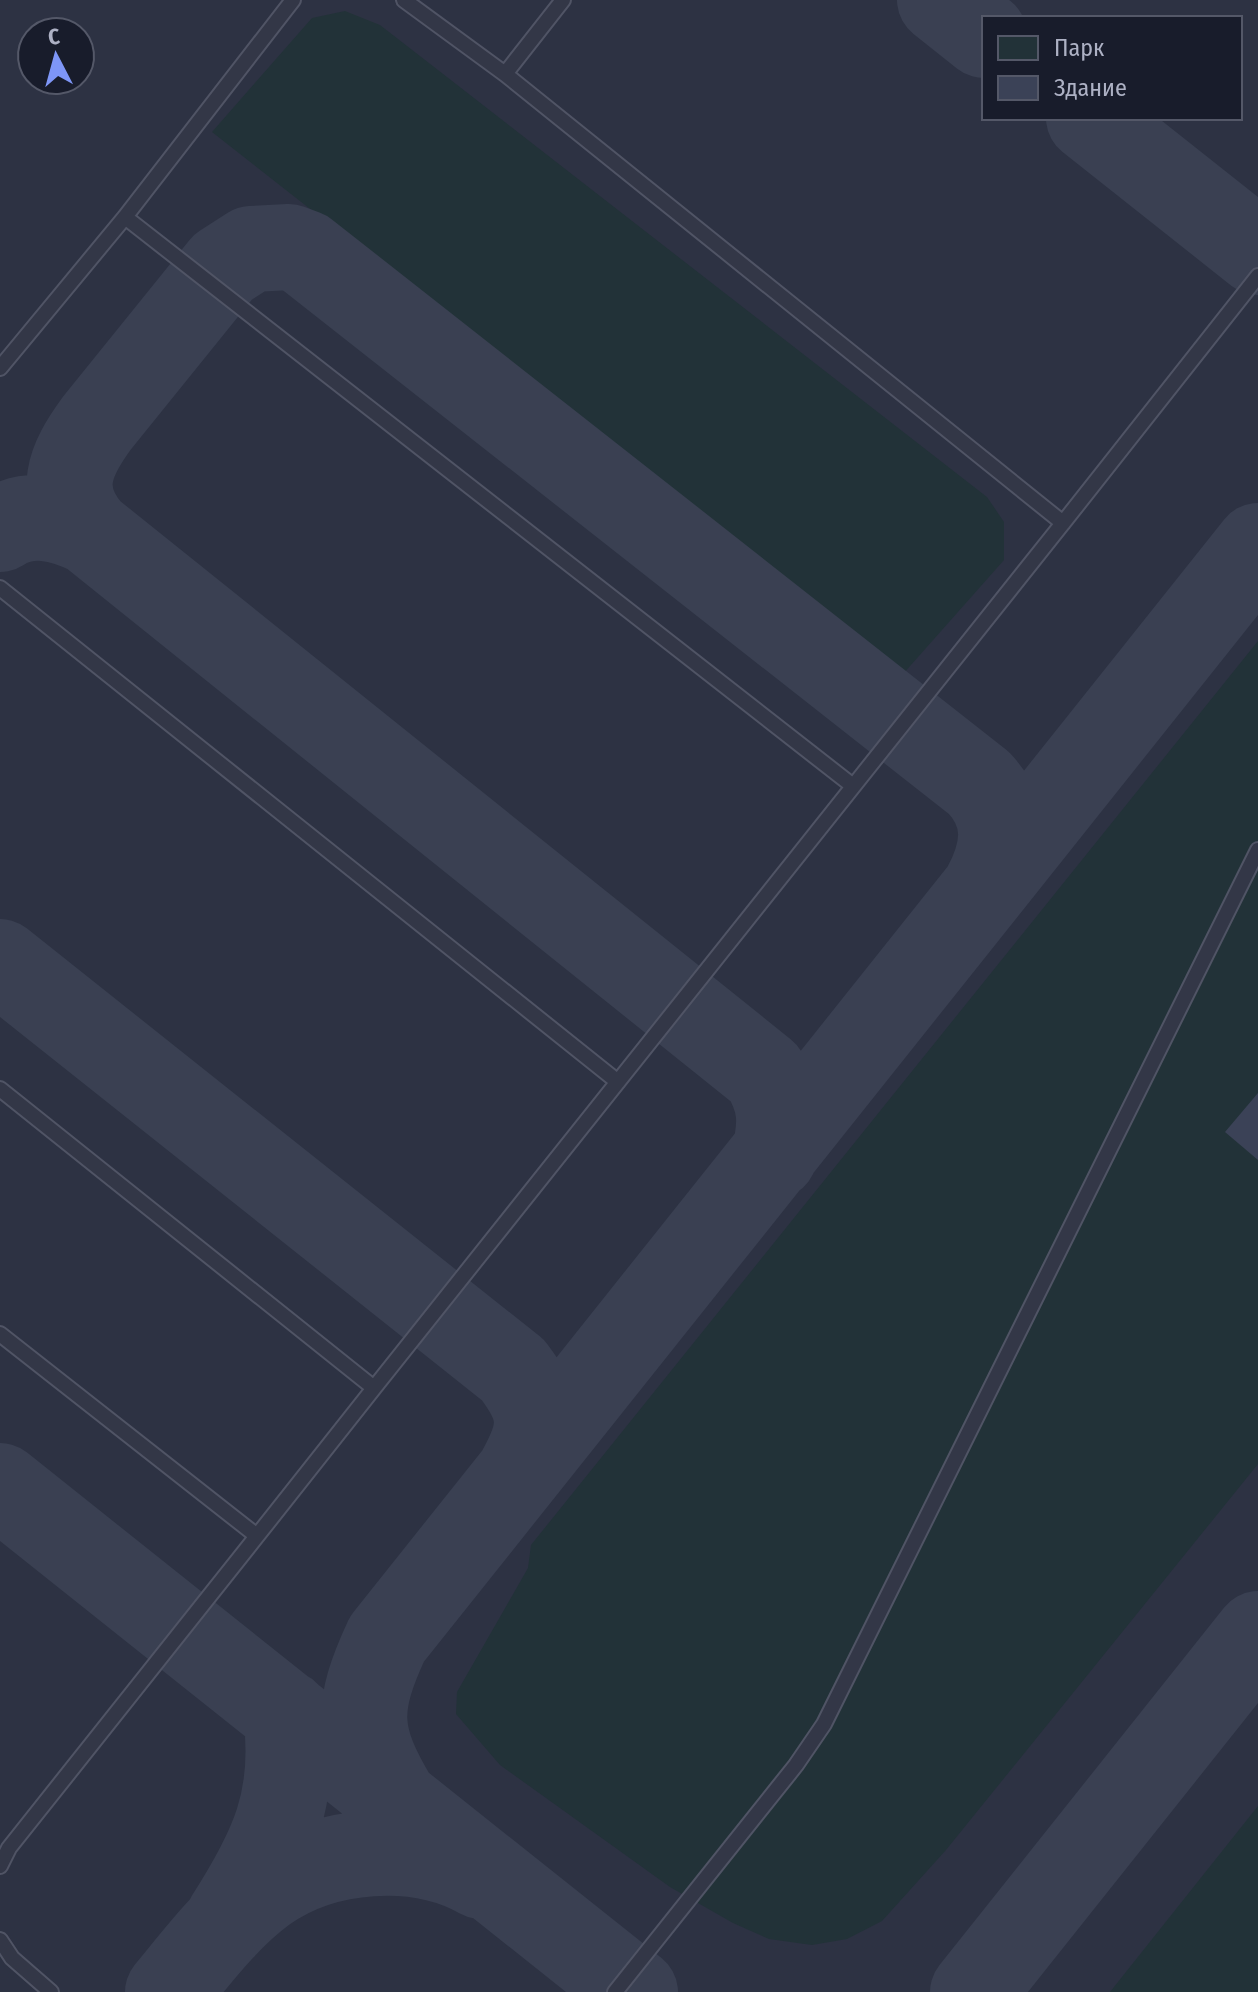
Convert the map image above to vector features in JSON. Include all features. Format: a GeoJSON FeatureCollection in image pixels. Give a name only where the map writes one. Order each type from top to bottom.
{"type":"FeatureCollection","features":[{"type":"Feature","properties":{"kind":"lane"},"geometry":{"type":"LineString","coordinates":[[0,368],[125,217],[293,0]]}},
{"type":"Feature","properties":{"kind":"lane"},"geometry":{"type":"LineString","coordinates":[[404,0],[505,74],[1063,523]]}},
{"type":"Feature","properties":{"kind":"lane"},"geometry":{"type":"LineString","coordinates":[[505,74],[563,0]]}},
{"type":"Feature","properties":{"kind":"lane"},"geometry":{"type":"LineString","coordinates":[[125,217],[853,786]]}},
{"type":"Feature","properties":{"kind":"lane"},"geometry":{"type":"LineString","coordinates":[[0,1866],[9,1848],[1258,276]]}},
{"type":"Feature","properties":{"kind":"lane"},"geometry":{"type":"LineString","coordinates":[[0,588],[618,1082]]}},
{"type":"Feature","properties":{"kind":"lane"},"geometry":{"type":"LineString","coordinates":[[615,1992],[796,1765],[824,1724],[1258,850]]}},
{"type":"Feature","properties":{"kind":"lane"},"geometry":{"type":"LineString","coordinates":[[0,1089],[374,1388]]}},
{"type":"Feature","properties":{"kind":"lane"},"geometry":{"type":"LineString","coordinates":[[0,1334],[257,1536]]}},
{"type":"Feature","properties":{"kind":"lane"},"geometry":{"type":"LineString","coordinates":[[0,1940],[12,1958],[51,1992]]}},
{"type":"Feature","properties":{"kind":"shaded area"},"geometry":{"type":"Polygon","coordinates":[[[0,0],[1258,0],[1258,1992],[0,1992],[0,0]]]}},
{"type":"Feature","properties":{"kind":"green space"},"geometry":{"type":"Polygon","coordinates":[[[345,11],[380,25],[987,497],[1004,522],[1004,560],[903,674],[212,132],[312,18],[345,11]]]}},
{"type":"Feature","properties":{"kind":"green space"},"geometry":{"type":"Polygon","coordinates":[[[1258,641],[1258,1464],[946,1850],[882,1921],[847,1939],[812,1945],[769,1939],[733,1923],[670,1887],[500,1765],[456,1714],[457,1692],[528,1568],[531,1545],[1258,641]]]}},
{"type":"Feature","properties":{"kind":"green space"},"geometry":{"type":"Polygon","coordinates":[[[1258,1806],[1258,1992],[1110,1992],[1258,1806]]]}},
{"type":"Feature","properties":{"kind":"building"},"geometry":{"type":"Polygon","coordinates":[[[1258,1093],[1258,1160],[1225,1132],[1258,1093]]]}},
{"type":"Feature","properties":{"kind":"taxiway"},"geometry":{"type":"LineString","coordinates":[[940,0],[982,33]]}},
{"type":"Feature","properties":{"kind":"taxiway"},"geometry":{"type":"LineString","coordinates":[[1092,120],[1258,252]]}},
{"type":"Feature","properties":{"kind":"taxiway"},"geometry":{"type":"LineString","coordinates":[[774,1156],[779,1113],[764,1073],[90,532],[73,503],[70,476],[80,450],[97,423],[223,267],[251,249],[289,247],[305,253],[979,783],[996,808],[1001,834],[997,861],[985,888]]}},
{"type":"Feature","properties":{"kind":"taxiway"},"geometry":{"type":"LineString","coordinates":[[0,529],[22,519],[45,518],[90,532]]}},
{"type":"Feature","properties":{"kind":"taxiway"},"geometry":{"type":"LineString","coordinates":[[395,1800],[373,1757],[364,1721],[369,1684],[387,1639],[1258,546]]}},
{"type":"Feature","properties":{"kind":"taxiway"},"geometry":{"type":"LineString","coordinates":[[0,962],[513,1370],[530,1396],[537,1419],[533,1442],[520,1471]]}},
{"type":"Feature","properties":{"kind":"taxiway"},"geometry":{"type":"LineString","coordinates":[[0,1486],[635,1992]]}},
{"type":"Feature","properties":{"kind":"taxiway"},"geometry":{"type":"LineString","coordinates":[[973,1992],[1258,1634]]}},
{"type":"Feature","properties":{"kind":"taxiway"},"geometry":{"type":"LineString","coordinates":[[228,1919],[258,1869],[278,1822],[288,1771],[286,1713]]}},
{"type":"Feature","properties":{"kind":"taxiway"},"geometry":{"type":"LineString","coordinates":[[168,1992],[213,1938],[250,1901],[288,1876],[314,1865],[342,1857],[400,1853],[429,1857],[481,1876]]}}]}
